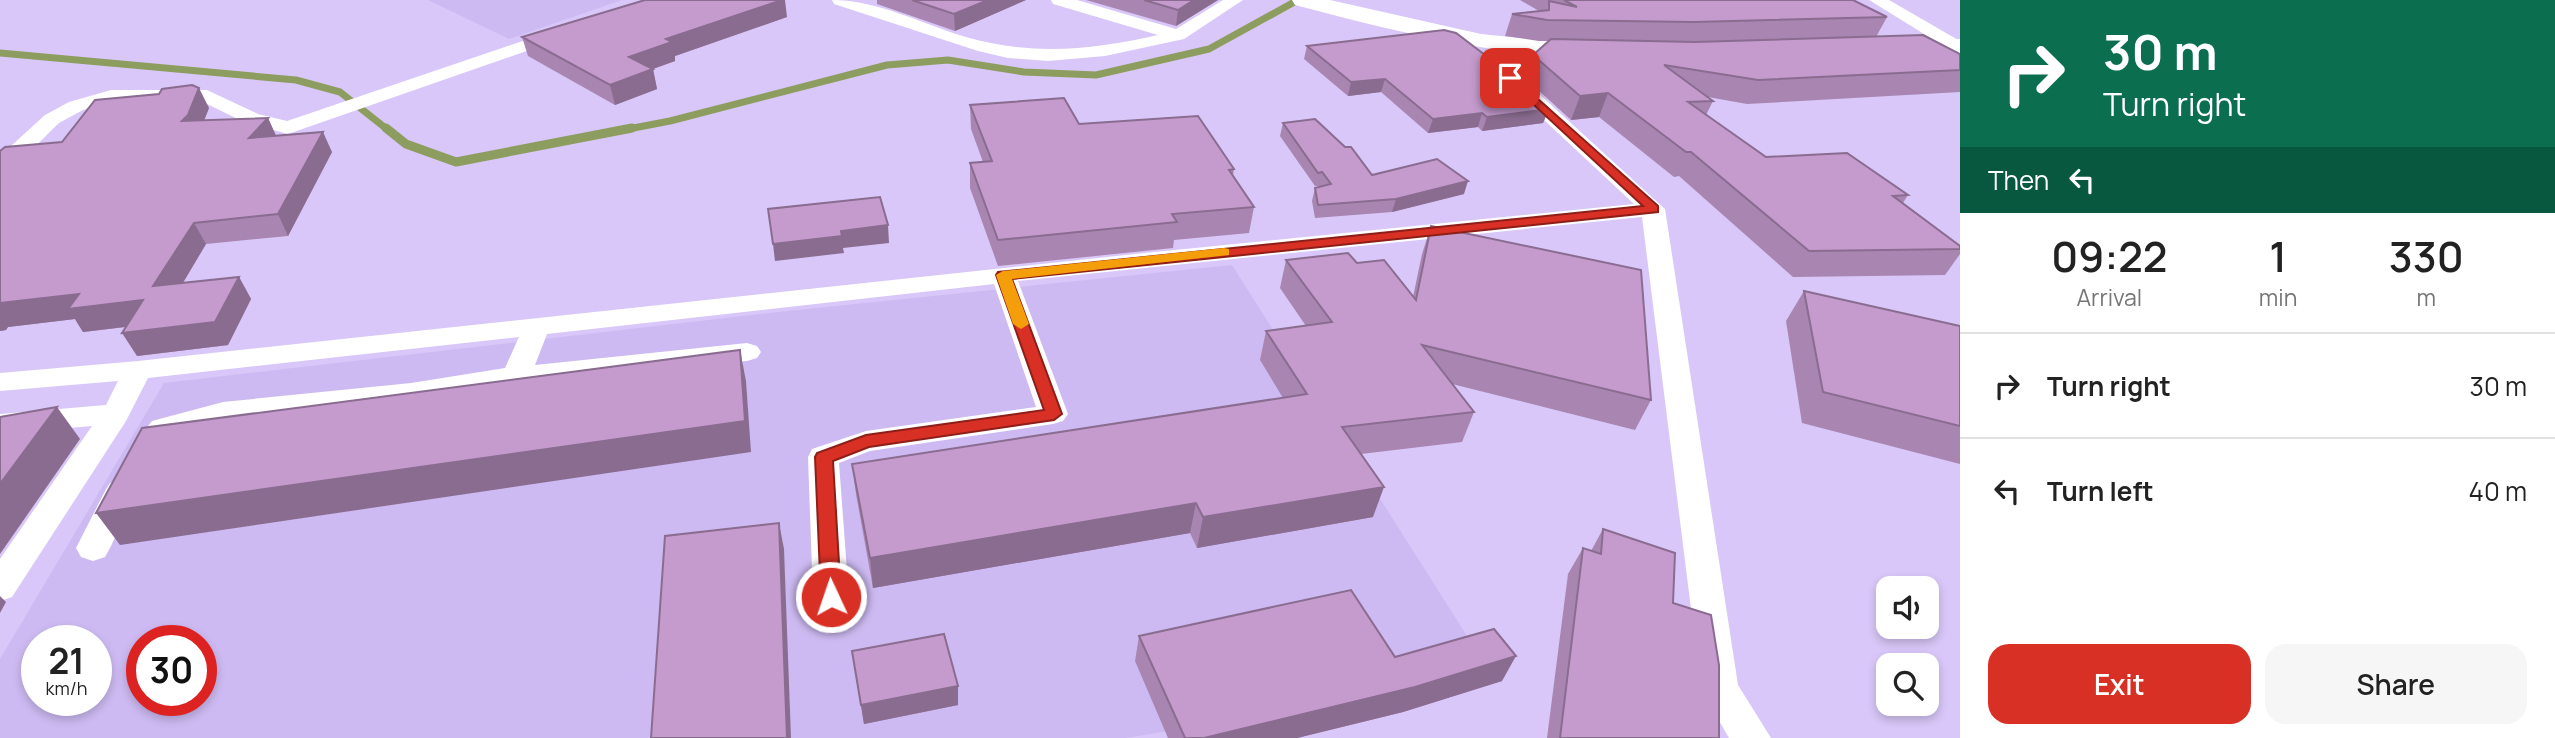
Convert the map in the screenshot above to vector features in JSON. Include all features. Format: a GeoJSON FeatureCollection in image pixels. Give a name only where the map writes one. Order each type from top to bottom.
{"type":"FeatureCollection","features":[{"type":"Feature","properties":{"kind":"main road"},"geometry":{"type":"LineString","coordinates":[[1303,0],[1456,37],[1539,51],[1619,53]]}},
{"type":"Feature","properties":{"kind":"main road"},"geometry":{"type":"LineString","coordinates":[[1862,50],[1958,46]]}},
{"type":"Feature","properties":{"kind":"street"},"geometry":{"type":"LineString","coordinates":[[840,0],[873,4],[972,43],[1030,55],[1062,55],[1151,42],[1178,34],[1235,0]]}},
{"type":"Feature","properties":{"kind":"street"},"geometry":{"type":"LineString","coordinates":[[1059,0],[1178,34]]}},
{"type":"Feature","properties":{"kind":"street"},"geometry":{"type":"LineString","coordinates":[[1877,0],[1958,46]]}},
{"type":"Feature","properties":{"kind":"street"},"geometry":{"type":"LineString","coordinates":[[0,168],[52,119],[76,106],[111,96],[207,96],[251,118],[288,128],[335,114],[576,27]]}},
{"type":"Feature","properties":{"kind":"street"},"geometry":{"type":"LineString","coordinates":[[1456,37],[1510,78],[1653,209],[1720,689],[1751,738]]}},
{"type":"Feature","properties":{"kind":"street"},"geometry":{"type":"LineString","coordinates":[[1510,78],[1539,51]]}},
{"type":"Feature","properties":{"kind":"street"},"geometry":{"type":"LineString","coordinates":[[0,382],[138,370],[1003,275],[1653,209]]}},
{"type":"Feature","properties":{"kind":"street"},"geometry":{"type":"LineString","coordinates":[[831,597],[824,457],[866,441],[1054,414],[1003,275]]}},
{"type":"Feature","properties":{"kind":"street"},"geometry":{"type":"LineString","coordinates":[[516,376],[537,326]]}},
{"type":"Feature","properties":{"kind":"street"},"geometry":{"type":"LineString","coordinates":[[93,548],[137,458],[163,428],[223,412],[411,392],[516,376],[747,352]]}},
{"type":"Feature","properties":{"kind":"street"},"geometry":{"type":"LineString","coordinates":[[0,587],[116,414],[138,370]]}},
{"type":"Feature","properties":{"kind":"street"},"geometry":{"type":"LineString","coordinates":[[0,424],[116,414]]}},
{"type":"Feature","properties":{"kind":"shaded area"},"geometry":{"type":"Polygon","coordinates":[[[428,0],[622,0],[509,39],[428,0]]]}},
{"type":"Feature","properties":{"kind":"shaded area"},"geometry":{"type":"Polygon","coordinates":[[[1232,265],[1493,677],[1126,738],[0,738],[0,659],[164,383],[778,312],[1232,265]]]}},
{"type":"Feature","properties":{"kind":"building"},"geometry":{"type":"Polygon","coordinates":[[[645,0],[782,0],[666,39],[672,42],[629,57],[653,69],[610,85],[522,37],[645,0]]]}},
{"type":"Feature","properties":{"kind":"building"},"geometry":{"type":"Polygon","coordinates":[[[912,0],[988,0],[954,14],[912,0]]]}},
{"type":"Feature","properties":{"kind":"building"},"geometry":{"type":"Polygon","coordinates":[[[1144,0],[1194,0],[1178,10],[1144,0]]]}},
{"type":"Feature","properties":{"kind":"building"},"geometry":{"type":"Polygon","coordinates":[[[1564,0],[1853,0],[1887,17],[1694,22],[1547,20],[1512,14],[1549,10],[1549,1],[1577,7],[1564,0]]]}},
{"type":"Feature","properties":{"kind":"building"},"geometry":{"type":"Polygon","coordinates":[[[1444,30],[1456,33],[1506,71],[1549,109],[1487,117],[1482,113],[1433,119],[1385,79],[1351,82],[1307,46],[1444,30]]]}},
{"type":"Feature","properties":{"kind":"building"},"geometry":{"type":"Polygon","coordinates":[[[1923,35],[1960,54],[1960,70],[1758,80],[1664,65],[1713,101],[1688,102],[1766,157],[1847,153],[1908,195],[1893,196],[1960,246],[1960,249],[1809,251],[1691,152],[1686,152],[1608,93],[1580,96],[1533,55],[1551,39],[1695,42],[1923,35]]]}},
{"type":"Feature","properties":{"kind":"building"},"geometry":{"type":"Polygon","coordinates":[[[192,85],[199,88],[188,115],[182,121],[268,118],[249,138],[323,132],[278,214],[194,223],[153,286],[239,277],[215,322],[122,333],[143,300],[68,309],[79,294],[0,303],[0,151],[5,147],[62,142],[95,100],[159,94],[162,89],[192,85]]]}},
{"type":"Feature","properties":{"kind":"building"},"geometry":{"type":"Polygon","coordinates":[[[1064,98],[1079,124],[1198,116],[1234,169],[1229,170],[1254,207],[1172,214],[1177,222],[998,240],[970,163],[992,161],[970,105],[1064,98]]]}},
{"type":"Feature","properties":{"kind":"building"},"geometry":{"type":"Polygon","coordinates":[[[1315,119],[1345,147],[1351,147],[1372,175],[1437,159],[1468,181],[1396,199],[1318,205],[1315,188],[1331,184],[1322,172],[1318,173],[1283,123],[1315,119]]]}},
{"type":"Feature","properties":{"kind":"building"},"geometry":{"type":"Polygon","coordinates":[[[880,197],[888,225],[841,231],[842,236],[773,244],[768,209],[880,197]]]}},
{"type":"Feature","properties":{"kind":"building"},"geometry":{"type":"Polygon","coordinates":[[[1431,226],[1641,270],[1651,400],[1422,345],[1474,412],[1342,427],[1384,487],[1203,517],[1196,503],[870,558],[852,464],[1307,394],[1266,331],[1332,322],[1286,260],[1348,253],[1357,263],[1384,260],[1416,300],[1431,226]]]}},
{"type":"Feature","properties":{"kind":"building"},"geometry":{"type":"Polygon","coordinates":[[[1804,291],[1960,326],[1960,426],[1823,392],[1804,291]]]}},
{"type":"Feature","properties":{"kind":"building"},"geometry":{"type":"Polygon","coordinates":[[[740,350],[745,421],[96,513],[142,428],[740,350]]]}},
{"type":"Feature","properties":{"kind":"building"},"geometry":{"type":"Polygon","coordinates":[[[57,407],[0,484],[0,417],[57,407]]]}},
{"type":"Feature","properties":{"kind":"building"},"geometry":{"type":"Polygon","coordinates":[[[779,523],[787,738],[651,738],[665,536],[779,523]]]}},
{"type":"Feature","properties":{"kind":"building"},"geometry":{"type":"Polygon","coordinates":[[[1603,529],[1675,553],[1673,603],[1711,615],[1719,665],[1719,738],[1560,738],[1583,548],[1601,554],[1603,529]]]}},
{"type":"Feature","properties":{"kind":"building"},"geometry":{"type":"Polygon","coordinates":[[[1351,590],[1395,657],[1494,629],[1516,656],[1415,687],[1204,738],[1185,738],[1139,636],[1351,590]]]}},
{"type":"Feature","properties":{"kind":"building"},"geometry":{"type":"Polygon","coordinates":[[[944,634],[958,686],[861,705],[852,651],[944,634]]]}},
{"type":"Feature","properties":{"kind":"waterway"},"geometry":{"type":"LineString","coordinates":[[623,130],[670,121],[887,65],[948,60],[1024,72],[1096,75],[1209,49],[1298,0]]}},
{"type":"Feature","properties":{"kind":"waterway"},"geometry":{"type":"LineString","coordinates":[[0,53],[296,80],[340,92],[388,130]]}},
{"type":"Feature","properties":{"kind":"waterway"},"geometry":{"type":"LineString","coordinates":[[386,128],[406,144],[456,162],[632,128]]}},
{"type":"Feature","properties":{"kind":"slow traffic"},"geometry":{"type":"LineString","coordinates":[[1021,324],[1003,275],[1224,252]]}},
{"type":"Feature","properties":{"kind":"route"},"geometry":{"type":"LineString","coordinates":[[831,597],[824,457],[866,441],[1054,414],[1003,275],[1653,209],[1510,78]]}}]}
